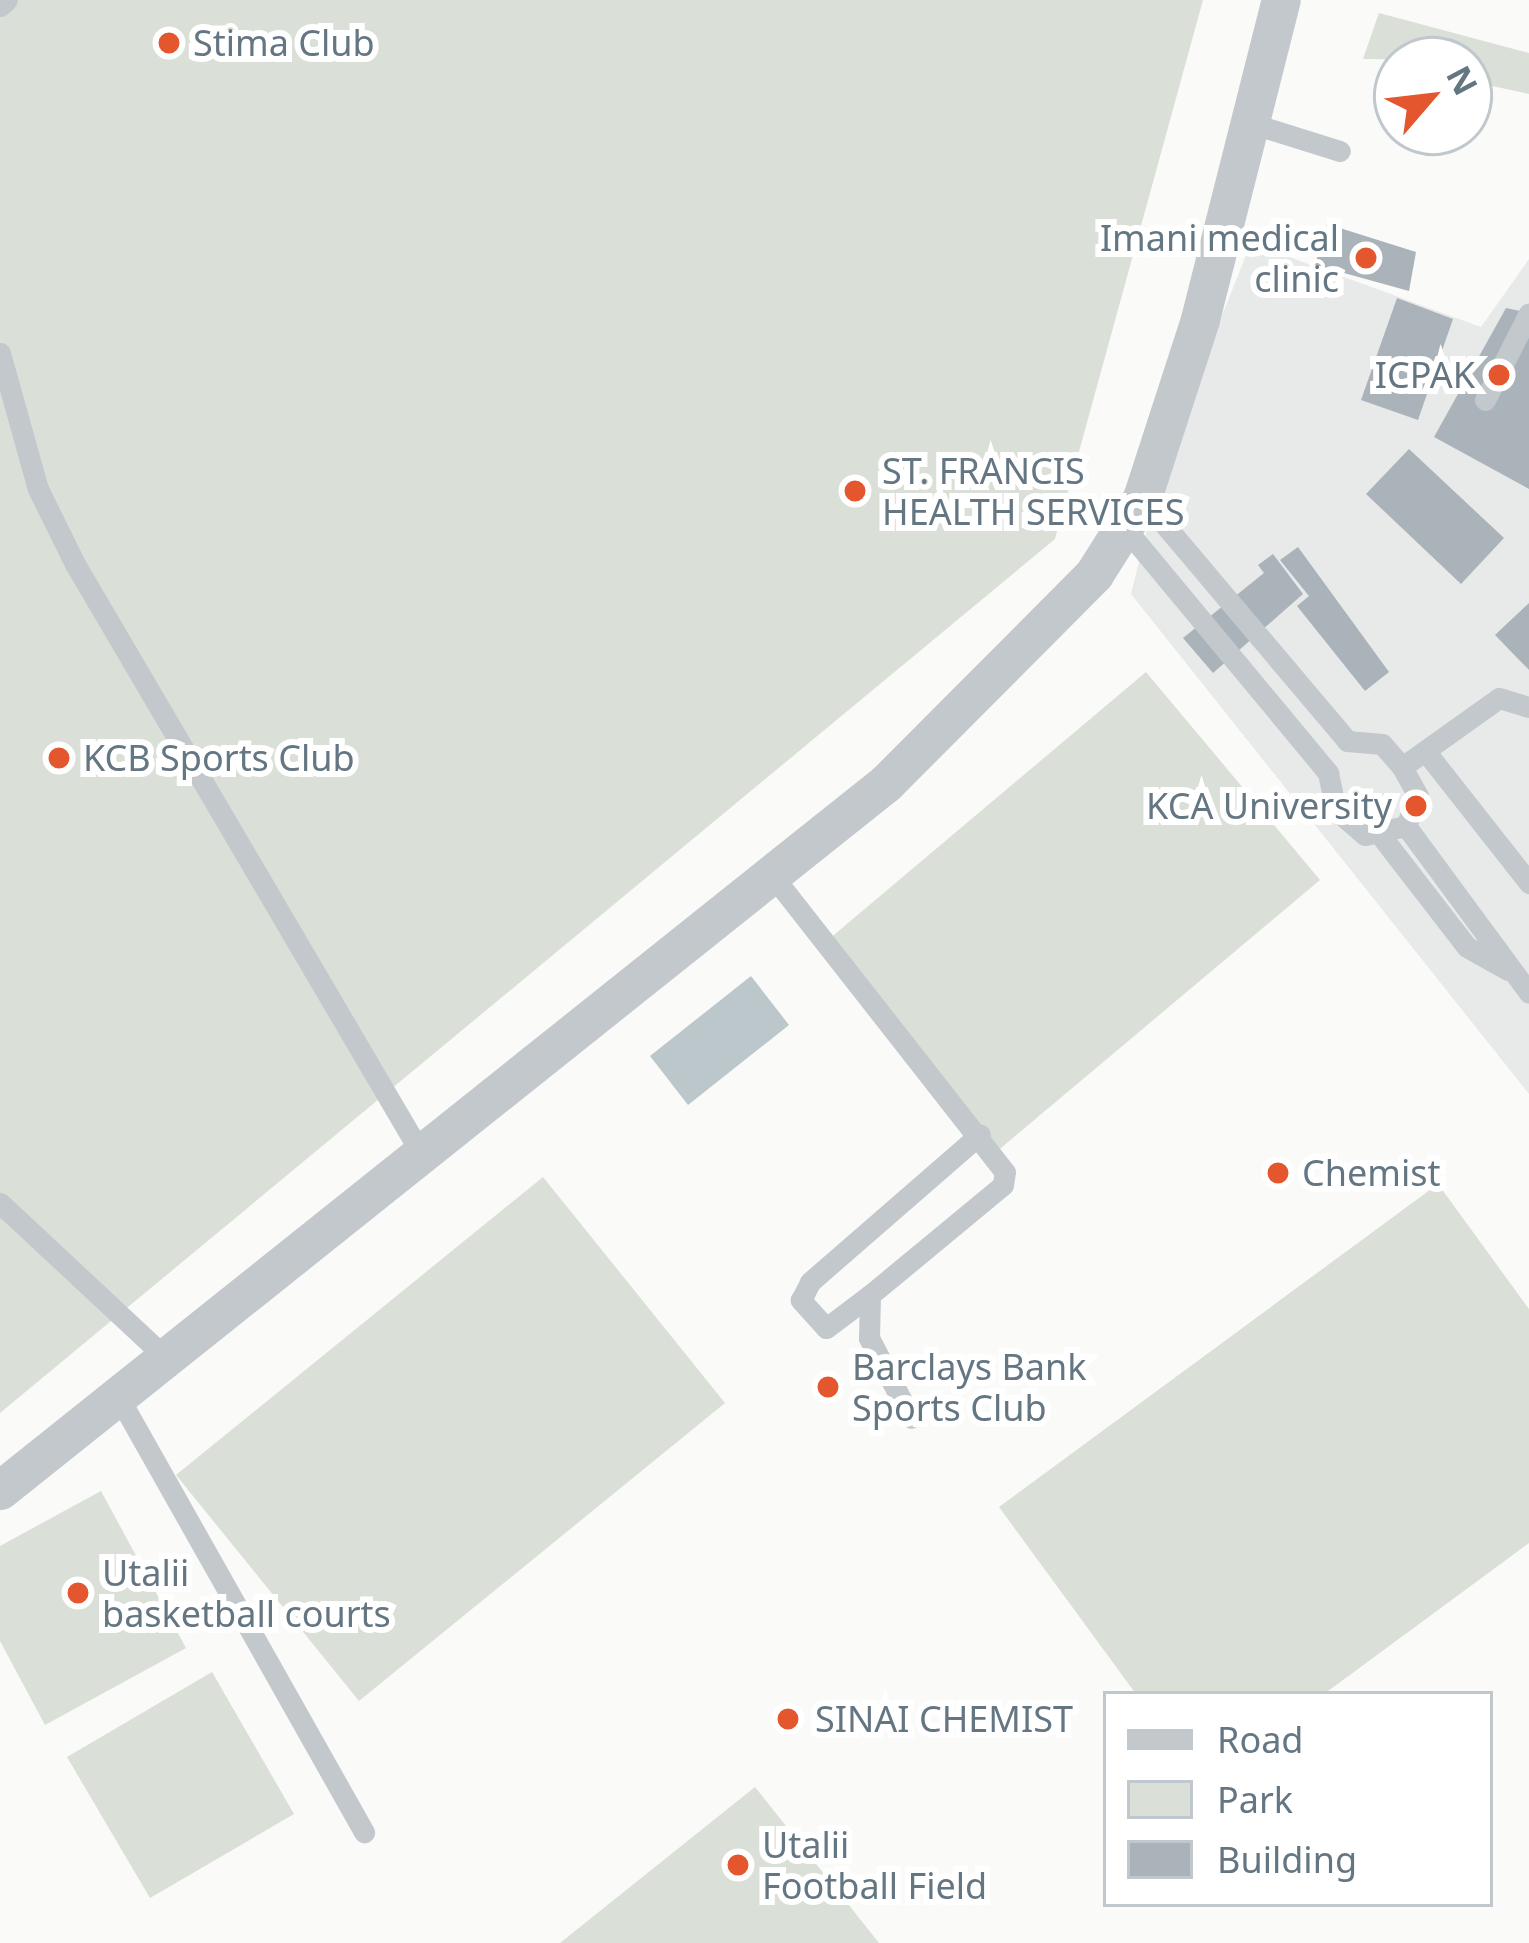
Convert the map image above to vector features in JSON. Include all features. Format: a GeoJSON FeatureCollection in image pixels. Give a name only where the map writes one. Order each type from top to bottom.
{"type":"FeatureCollection","features":[{"type":"Feature","properties":{"kind":"street"},"geometry":{"type":"LineString","coordinates":[[0,1490],[886,783],[1012,658],[1133,513],[1250,123],[1281,0]]}},
{"type":"Feature","properties":{"kind":"lane"},"geometry":{"type":"LineString","coordinates":[[1250,123],[1340,151]]}},
{"type":"Feature","properties":{"kind":"lane"},"geometry":{"type":"LineString","coordinates":[[1485,400],[1529,313]]}},
{"type":"Feature","properties":{"kind":"lane"},"geometry":{"type":"LineString","coordinates":[[0,353],[38,489],[76,564],[422,1155]]}},
{"type":"Feature","properties":{"kind":"lane"},"geometry":{"type":"LineString","coordinates":[[1133,513],[1347,741],[1382,744],[1418,796],[1406,826]]}},
{"type":"Feature","properties":{"kind":"lane"},"geometry":{"type":"LineString","coordinates":[[1133,513],[1328,773],[1336,810],[1364,835],[1406,826]]}},
{"type":"Feature","properties":{"kind":"lane"},"geometry":{"type":"LineString","coordinates":[[1402,767],[1498,698],[1529,707]]}},
{"type":"Feature","properties":{"kind":"lane"},"geometry":{"type":"LineString","coordinates":[[1328,773],[1347,741]]}},
{"type":"Feature","properties":{"kind":"lane"},"geometry":{"type":"LineString","coordinates":[[1426,752],[1529,883]]}},
{"type":"Feature","properties":{"kind":"lane"},"geometry":{"type":"LineString","coordinates":[[1406,826],[1524,985]]}},
{"type":"Feature","properties":{"kind":"lane"},"geometry":{"type":"LineString","coordinates":[[1378,832],[1467,947],[1524,985]]}},
{"type":"Feature","properties":{"kind":"lane"},"geometry":{"type":"LineString","coordinates":[[772,875],[1001,1157],[1003,1185],[826,1328],[801,1300],[980,1134]]}},
{"type":"Feature","properties":{"kind":"lane"},"geometry":{"type":"LineString","coordinates":[[0,1203],[166,1358]]}},
{"type":"Feature","properties":{"kind":"lane"},"geometry":{"type":"LineString","coordinates":[[870,1295],[869,1338],[911,1418]]}},
{"type":"Feature","properties":{"kind":"lane"},"geometry":{"type":"LineString","coordinates":[[118,1396],[364,1832]]}},
{"type":"Feature","properties":{"kind":"shaded area","name":"KCA University"},"geometry":{"type":"Polygon","coordinates":[[[1251,243],[1481,327],[1529,259],[1529,1094],[1131,594],[1164,460],[1251,243]]]}},
{"type":"Feature","properties":{"kind":"shaded area"},"geometry":{"type":"Polygon","coordinates":[[[751,976],[789,1025],[688,1105],[650,1056],[751,976]]]}},
{"type":"Feature","properties":{"kind":"green space"},"geometry":{"type":"Polygon","coordinates":[[[0,0],[1203,0],[1055,539],[0,1413],[0,0]]]}},
{"type":"Feature","properties":{"kind":"green space"},"geometry":{"type":"Polygon","coordinates":[[[1379,13],[1465,36],[1373,36],[1373,59],[1363,59],[1379,13]]]}},
{"type":"Feature","properties":{"kind":"green space"},"geometry":{"type":"Polygon","coordinates":[[[1493,43],[1529,53],[1529,94],[1493,86],[1493,43]]]}},
{"type":"Feature","properties":{"kind":"green space"},"geometry":{"type":"Polygon","coordinates":[[[1146,672],[1320,880],[995,1153],[822,945],[1146,672]]]}},
{"type":"Feature","properties":{"kind":"green space"},"geometry":{"type":"Polygon","coordinates":[[[543,1177],[725,1403],[359,1701],[176,1475],[543,1177]]]}},
{"type":"Feature","properties":{"kind":"green space"},"geometry":{"type":"Polygon","coordinates":[[[1438,1184],[1529,1309],[1529,1543],[1328,1691],[1134,1691],[999,1507],[1438,1184]]]}},
{"type":"Feature","properties":{"kind":"green space","name":"Utalii basketball courts"},"geometry":{"type":"Polygon","coordinates":[[[101,1491],[186,1648],[45,1725],[0,1641],[0,1546],[101,1491]]]}},
{"type":"Feature","properties":{"kind":"green space"},"geometry":{"type":"Polygon","coordinates":[[[212,1672],[294,1814],[150,1898],[67,1757],[212,1672]]]}},
{"type":"Feature","properties":{"kind":"green space","name":"Utalii Football Field"},"geometry":{"type":"Polygon","coordinates":[[[755,1787],[879,1943],[560,1943],[755,1787]]]}},
{"type":"Feature","properties":{"kind":"building","name":"Imani medical clinic"},"geometry":{"type":"Polygon","coordinates":[[[1327,224],[1416,252],[1409,291],[1315,265],[1327,224]]]}},
{"type":"Feature","properties":{"kind":"building"},"geometry":{"type":"Polygon","coordinates":[[[1397,298],[1453,319],[1418,420],[1361,400],[1397,298]]]}},
{"type":"Feature","properties":{"kind":"building","name":"ICPAK"},"geometry":{"type":"Polygon","coordinates":[[[1506,308],[1529,313],[1529,489],[1434,437],[1506,308]]]}},
{"type":"Feature","properties":{"kind":"building"},"geometry":{"type":"Polygon","coordinates":[[[1409,449],[1504,538],[1461,584],[1366,494],[1409,449]]]}},
{"type":"Feature","properties":{"kind":"building"},"geometry":{"type":"Polygon","coordinates":[[[1298,547],[1389,672],[1365,691],[1297,606],[1309,596],[1280,560],[1298,547]]]}},
{"type":"Feature","properties":{"kind":"building"},"geometry":{"type":"Polygon","coordinates":[[[1273,554],[1303,594],[1213,673],[1183,638],[1264,573],[1258,565],[1273,554]]]}},
{"type":"Feature","properties":{"kind":"building"},"geometry":{"type":"Polygon","coordinates":[[[1529,603],[1529,670],[1495,635],[1529,603]]]}},
{"type":"Feature","properties":{"kind":"place","name":"Stima Club"},"geometry":{"type":"Point","coordinates":[169,43]}},
{"type":"Feature","properties":{"kind":"place","name":"Imani medical clinic"},"geometry":{"type":"Point","coordinates":[1366,258]}},
{"type":"Feature","properties":{"kind":"place","name":"ICPAK"},"geometry":{"type":"Point","coordinates":[1499,375]}},
{"type":"Feature","properties":{"kind":"place","name":"ST. FRANCIS HEALTH SERVICES"},"geometry":{"type":"Point","coordinates":[855,491]}},
{"type":"Feature","properties":{"kind":"place","name":"KCB Sports Club"},"geometry":{"type":"Point","coordinates":[59,758]}},
{"type":"Feature","properties":{"kind":"place","name":"KCA University"},"geometry":{"type":"Point","coordinates":[1416,806]}},
{"type":"Feature","properties":{"kind":"place","name":"Chemist"},"geometry":{"type":"Point","coordinates":[1278,1173]}},
{"type":"Feature","properties":{"kind":"place","name":"Barclays Bank Sports Club"},"geometry":{"type":"Point","coordinates":[828,1387]}},
{"type":"Feature","properties":{"kind":"place","name":"Utalii basketball courts"},"geometry":{"type":"Point","coordinates":[78,1593]}},
{"type":"Feature","properties":{"kind":"place","name":"SINAI CHEMIST"},"geometry":{"type":"Point","coordinates":[788,1719]}},
{"type":"Feature","properties":{"kind":"place","name":"Utalii Football Field"},"geometry":{"type":"Point","coordinates":[738,1865]}}]}
